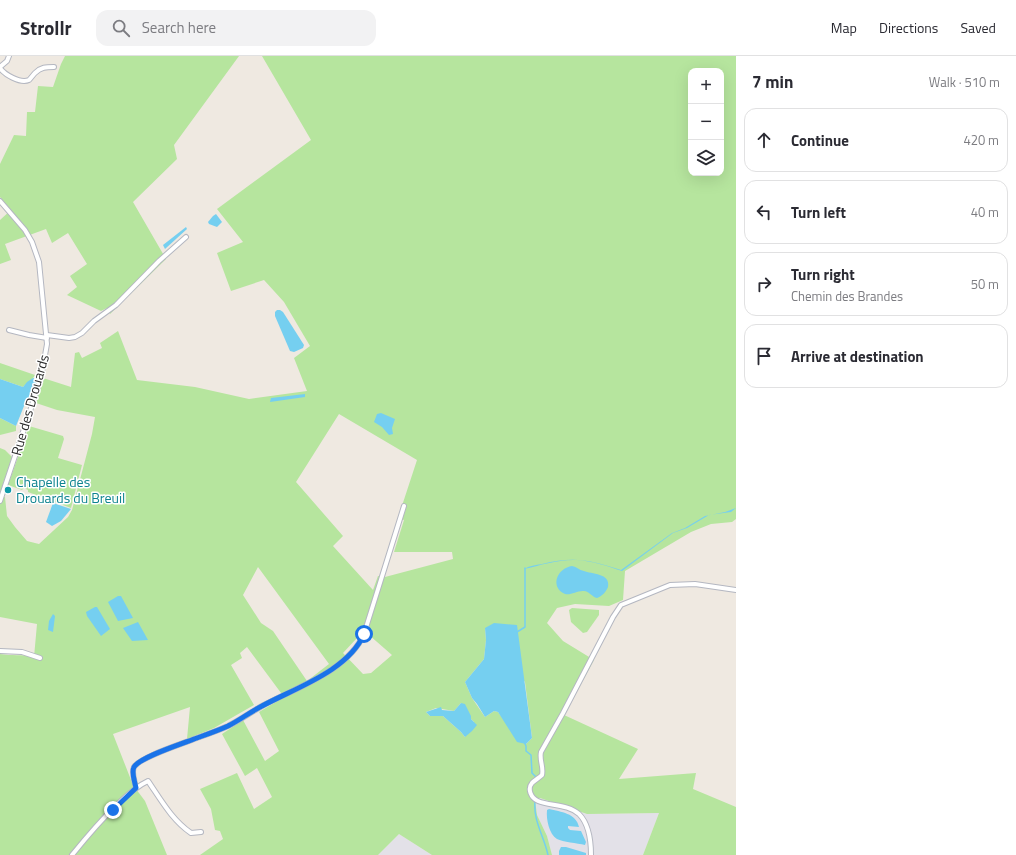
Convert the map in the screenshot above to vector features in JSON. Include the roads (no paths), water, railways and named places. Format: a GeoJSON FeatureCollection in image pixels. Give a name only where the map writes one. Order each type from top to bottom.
{"type":"FeatureCollection","features":[{"type":"Feature","properties":{"kind":"street"},"geometry":{"type":"LineString","coordinates":[[9,56],[0,67],[3,72],[11,77],[23,81],[28,80],[42,68],[54,67]]}},
{"type":"Feature","properties":{"kind":"street","name":"Rue des Drouards"},"geometry":{"type":"LineString","coordinates":[[0,200],[25,230],[32,242],[39,262],[47,337],[46,353],[41,378],[0,501]]}},
{"type":"Feature","properties":{"kind":"street"},"geometry":{"type":"LineString","coordinates":[[8,330],[29,335],[47,337],[75,337],[116,305],[163,257],[186,237]]}},
{"type":"Feature","properties":{"kind":"street"},"geometry":{"type":"LineString","coordinates":[[136,788],[133,773],[137,764],[160,751],[228,726],[262,706],[318,679],[332,669],[356,647],[364,634],[404,506]]}},
{"type":"Feature","properties":{"kind":"street"},"geometry":{"type":"LineString","coordinates":[[591,855],[591,841],[588,831],[579,814],[567,808],[537,800],[532,796],[530,785],[542,775],[543,769],[540,756],[541,752],[613,617],[621,605],[670,585],[695,584],[736,590]]}},
{"type":"Feature","properties":{"kind":"street"},"geometry":{"type":"LineString","coordinates":[[0,651],[22,652],[40,658]]}},
{"type":"Feature","properties":{"kind":"street"},"geometry":{"type":"LineString","coordinates":[[72,855],[105,818],[136,788],[148,781],[172,817],[181,827],[191,833],[201,832]]}},
{"type":"Feature","properties":{"kind":"water"},"geometry":{"type":"Polygon","coordinates":[[[216,214],[222,222],[217,227],[209,224],[208,222],[216,214]]]}},
{"type":"Feature","properties":{"kind":"water"},"geometry":{"type":"Polygon","coordinates":[[[186,227],[187,229],[165,249],[163,245],[186,227]]]}},
{"type":"Feature","properties":{"kind":"water"},"geometry":{"type":"Polygon","coordinates":[[[277,310],[283,312],[304,345],[303,348],[294,352],[290,351],[275,316],[275,312],[277,310]]]}},
{"type":"Feature","properties":{"kind":"water"},"geometry":{"type":"Polygon","coordinates":[[[33,378],[37,379],[32,395],[24,406],[16,426],[0,418],[0,379],[23,387],[33,378]]]}},
{"type":"Feature","properties":{"kind":"water"},"geometry":{"type":"Polygon","coordinates":[[[305,394],[305,397],[270,402],[271,398],[305,394]]]}},
{"type":"Feature","properties":{"kind":"water"},"geometry":{"type":"Polygon","coordinates":[[[381,413],[395,419],[392,428],[393,434],[389,435],[382,427],[374,422],[377,414],[381,413]]]}},
{"type":"Feature","properties":{"kind":"water"},"geometry":{"type":"Polygon","coordinates":[[[53,503],[71,509],[61,521],[52,526],[46,522],[53,503]]]}},
{"type":"Feature","properties":{"kind":"water"},"geometry":{"type":"Polygon","coordinates":[[[736,508],[731,512],[712,515],[725,512],[736,508]]]}},
{"type":"Feature","properties":{"kind":"water"},"geometry":{"type":"Polygon","coordinates":[[[708,515],[687,528],[673,533],[622,571],[577,560],[582,560],[600,564],[621,570],[672,533],[685,528],[708,515]]]}},
{"type":"Feature","properties":{"kind":"water"},"geometry":{"type":"Polygon","coordinates":[[[572,566],[582,571],[604,577],[608,582],[608,587],[605,592],[597,598],[586,591],[565,594],[559,590],[556,581],[557,577],[567,567],[572,566]]]}},
{"type":"Feature","properties":{"kind":"water"},"geometry":{"type":"Polygon","coordinates":[[[118,596],[121,596],[133,618],[118,621],[108,602],[118,596]]]}},
{"type":"Feature","properties":{"kind":"water"},"geometry":{"type":"Polygon","coordinates":[[[97,607],[110,629],[101,636],[87,616],[86,612],[97,607]]]}},
{"type":"Feature","properties":{"kind":"water"},"geometry":{"type":"Polygon","coordinates":[[[53,614],[55,616],[53,632],[48,630],[49,621],[53,614]]]}},
{"type":"Feature","properties":{"kind":"water"},"geometry":{"type":"Polygon","coordinates":[[[138,622],[148,640],[132,641],[123,628],[138,622]]]}},
{"type":"Feature","properties":{"kind":"water"},"geometry":{"type":"Polygon","coordinates":[[[494,623],[517,625],[532,738],[526,744],[517,742],[498,712],[494,711],[485,717],[472,698],[465,682],[484,659],[486,640],[485,628],[494,623]]]}},
{"type":"Feature","properties":{"kind":"water"},"geometry":{"type":"Polygon","coordinates":[[[461,703],[465,704],[471,719],[477,725],[465,737],[443,716],[430,716],[426,712],[441,707],[442,710],[454,711],[461,703]]]}},
{"type":"Feature","properties":{"kind":"water"},"geometry":{"type":"Polygon","coordinates":[[[549,809],[563,812],[575,819],[579,827],[568,826],[568,828],[570,830],[581,831],[586,842],[585,845],[563,841],[554,837],[550,830],[547,818],[547,810],[549,809]]]}},
{"type":"Feature","properties":{"kind":"water"},"geometry":{"type":"Polygon","coordinates":[[[561,847],[586,853],[586,855],[559,855],[561,847]]]}},
{"type":"Feature","properties":{"kind":"waterway"},"geometry":{"type":"LineString","coordinates":[[517,632],[525,627],[525,568]]}},
{"type":"Feature","properties":{"kind":"waterway"},"geometry":{"type":"LineString","coordinates":[[524,742],[526,751],[531,755],[532,773],[536,777]]}},
{"type":"Feature","properties":{"kind":"waterway"},"geometry":{"type":"LineString","coordinates":[[535,801],[537,822],[548,855]]}},
{"type":"Feature","properties":{"kind":"place","name":"Chapelle des Drouards du Breuil"},"geometry":{"type":"Point","coordinates":[8,490]}}]}
